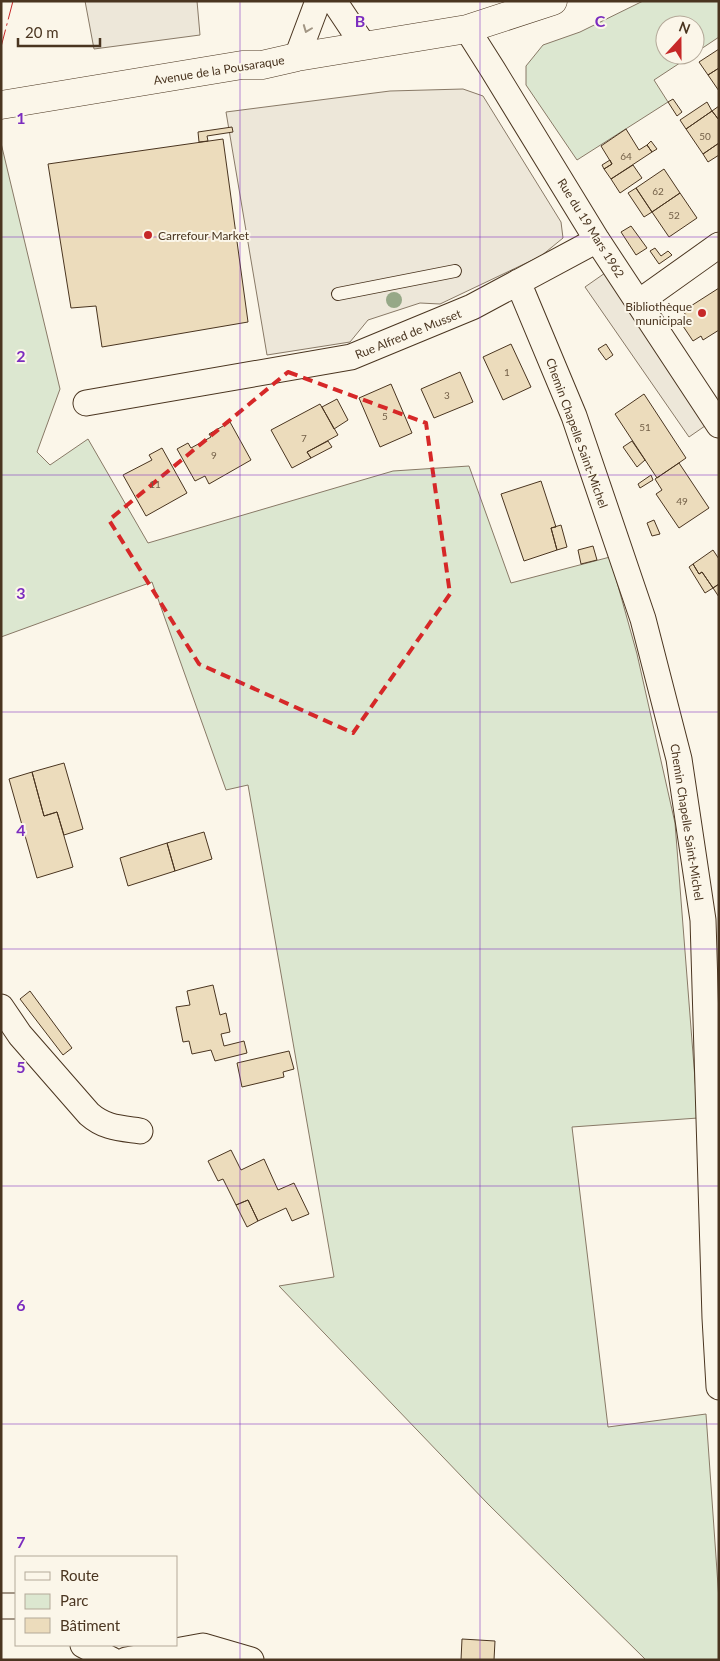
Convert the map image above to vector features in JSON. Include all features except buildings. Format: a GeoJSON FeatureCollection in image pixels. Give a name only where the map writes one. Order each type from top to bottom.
{"type":"FeatureCollection","features":[{"type":"Feature","properties":{"kind":"street"},"geometry":{"type":"LineString","coordinates":[[296,57],[318,1]]}},
{"type":"Feature","properties":{"kind":"street"},"geometry":{"type":"LineString","coordinates":[[334,1],[364,46]]}},
{"type":"Feature","properties":{"kind":"street","name":"Avenue de la Pousaraque"},"geometry":{"type":"LineString","coordinates":[[1,105],[242,66],[262,65],[296,57],[466,29],[553,1]]}},
{"type":"Feature","properties":{"kind":"street","name":"Rue du 19 Mars 1962"},"geometry":{"type":"LineString","coordinates":[[466,29],[597,240],[719,425]]}},
{"type":"Feature","properties":{"kind":"street","name":"Rue Alfred de Musset"},"geometry":{"type":"LineString","coordinates":[[86,404],[351,357],[472,307],[597,240]]}},
{"type":"Feature","properties":{"kind":"street"},"geometry":{"type":"LineString","coordinates":[[639,302],[719,245]]}},
{"type":"Feature","properties":{"kind":"street","name":"Chemin Chapelle Saint-Michel"},"geometry":{"type":"LineString","coordinates":[[518,282],[574,416],[643,619],[679,759],[703,920],[715,1318],[719,1387]]}},
{"type":"Feature","properties":{"kind":"street"},"geometry":{"type":"LineString","coordinates":[[1,1007],[20,1035],[89,1114],[99,1122],[113,1128],[140,1131]]}},
{"type":"Feature","properties":{"kind":"street"},"geometry":{"type":"LineString","coordinates":[[1,1606],[15,1606]]}},
{"type":"Feature","properties":{"kind":"street"},"geometry":{"type":"LineString","coordinates":[[85,1646],[112,1660]]}},
{"type":"Feature","properties":{"kind":"street"},"geometry":{"type":"LineString","coordinates":[[126,1660],[203,1646],[252,1660]]}},
{"type":"Feature","properties":{"kind":"lane"},"geometry":{"type":"LineString","coordinates":[[338,294],[455,271]]}},
{"type":"Feature","properties":{"kind":"highlighted area"},"geometry":{"type":"Polygon","coordinates":[[[288,372],[426,423],[450,594],[353,733],[199,664],[109,520],[288,372]]]}},
{"type":"Feature","properties":{"kind":"green space"},"geometry":{"type":"Polygon","coordinates":[[[643,1],[719,1],[719,37],[705,46],[705,15],[655,15],[655,65],[677,65],[654,80],[668,102],[577,160],[526,85],[526,66],[543,45],[580,32],[643,1]]]}},
{"type":"Feature","properties":{"kind":"green space"},"geometry":{"type":"Polygon","coordinates":[[[1,143],[60,389],[37,452],[50,465],[88,439],[148,543],[393,471],[469,466],[511,583],[610,557],[637,654],[675,823],[698,1118],[572,1127],[608,1427],[706,1414],[719,1600],[719,1660],[646,1660],[488,1504],[279,1286],[334,1277],[248,785],[226,790],[152,582],[1,637],[1,143]]]}},
{"type":"Feature","properties":{"kind":"shaded area"},"geometry":{"type":"Polygon","coordinates":[[[85,1],[197,1],[200,35],[94,49],[85,1]]]}},
{"type":"Feature","properties":{"kind":"shaded area"},"geometry":{"type":"Polygon","coordinates":[[[463,89],[483,96],[561,222],[563,238],[541,256],[440,304],[420,303],[368,320],[350,342],[267,355],[226,112],[390,91],[463,89]]]}},
{"type":"Feature","properties":{"kind":"shaded area"},"geometry":{"type":"Polygon","coordinates":[[[615,266],[715,419],[689,437],[585,287],[615,266]]]}},
{"type":"Feature","properties":{"kind":"power"},"geometry":{"type":"LineString","coordinates":[[1,47],[13,1]]}},
{"type":"Feature","properties":{"kind":"place","name":"Carrefour Market"},"geometry":{"type":"Point","coordinates":[148,235]}},
{"type":"Feature","properties":{"kind":"place","name":"Bibliothèque municipale"},"geometry":{"type":"Point","coordinates":[702,313]}}]}
